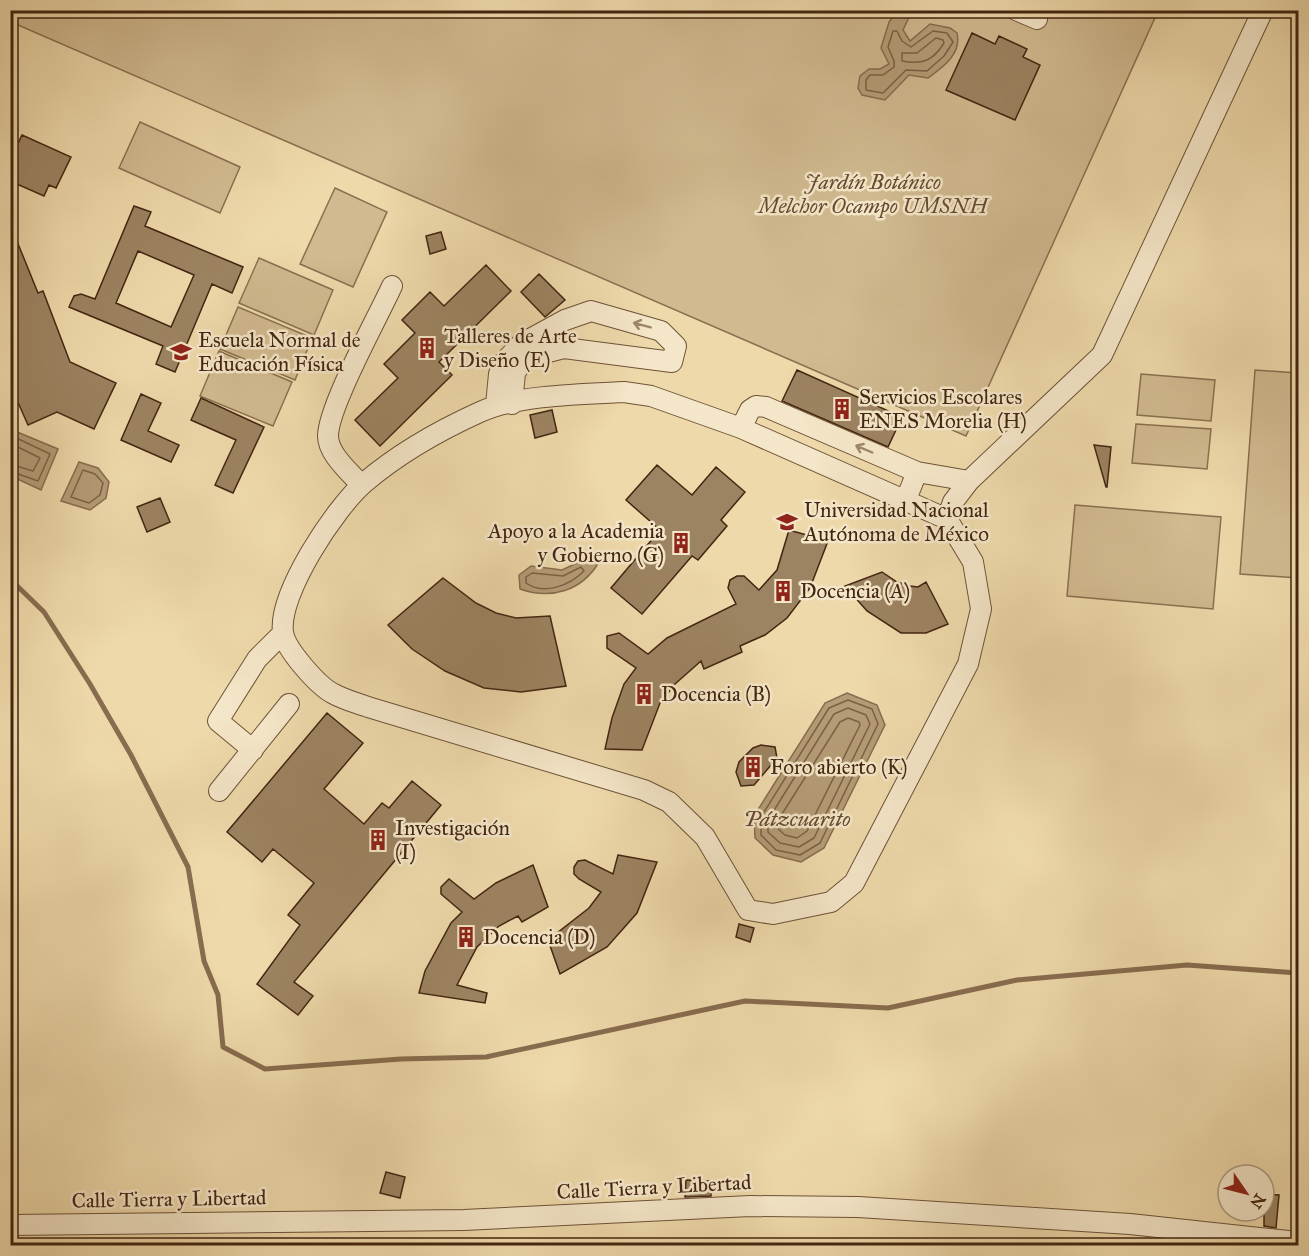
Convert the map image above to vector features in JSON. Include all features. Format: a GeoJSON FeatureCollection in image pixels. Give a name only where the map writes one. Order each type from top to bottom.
{"type":"FeatureCollection","features":[{"type":"Feature","properties":{"kind":"street"},"geometry":{"type":"LineString","coordinates":[[1016,10],[1037,19]]}},
{"type":"Feature","properties":{"kind":"street"},"geometry":{"type":"LineString","coordinates":[[946,519],[953,502],[969,481],[1102,355],[1263,10]]}},
{"type":"Feature","properties":{"kind":"street"},"geometry":{"type":"LineString","coordinates":[[362,485],[332,450],[328,436],[335,409],[392,286]]}},
{"type":"Feature","properties":{"kind":"street"},"geometry":{"type":"LineString","coordinates":[[504,404],[523,351],[565,320],[591,312],[661,331],[676,346],[672,362],[564,348],[523,351]]}},
{"type":"Feature","properties":{"kind":"street"},"geometry":{"type":"LineString","coordinates":[[624,392],[651,396],[741,428],[946,519],[974,562],[981,609],[968,664],[854,883],[831,902],[773,914],[748,910],[705,837],[669,802],[644,790],[369,707],[332,693],[310,674],[286,640],[288,596],[314,548],[362,485],[404,451],[504,404],[561,395],[624,392]]}},
{"type":"Feature","properties":{"kind":"street"},"geometry":{"type":"LineString","coordinates":[[741,428],[750,410],[756,406],[766,407],[918,472],[969,481]]}},
{"type":"Feature","properties":{"kind":"street"},"geometry":{"type":"LineString","coordinates":[[905,502],[918,472]]}},
{"type":"Feature","properties":{"kind":"street"},"geometry":{"type":"LineString","coordinates":[[253,750],[218,721],[257,659],[286,640]]}},
{"type":"Feature","properties":{"kind":"street"},"geometry":{"type":"LineString","coordinates":[[219,791],[289,704]]}},
{"type":"Feature","properties":{"kind":"street","name":"Calle Tierra y Libertad"},"geometry":{"type":"LineString","coordinates":[[10,1225],[464,1220],[750,1206],[858,1207],[1130,1224],[1299,1242]]}},
{"type":"Feature","properties":{"kind":"green space","name":"Jardín Botánico Melchor Ocampo UMSNH"},"geometry":{"type":"Polygon","coordinates":[[[11,10],[1158,11],[966,436],[11,22],[11,10]]]}},
{"type":"Feature","properties":{"kind":"green space"},"geometry":{"type":"Polygon","coordinates":[[[140,122],[240,167],[220,213],[119,168],[140,122]]]}},
{"type":"Feature","properties":{"kind":"green space"},"geometry":{"type":"Polygon","coordinates":[[[335,188],[387,212],[353,287],[300,264],[335,188]]]}},
{"type":"Feature","properties":{"kind":"green space"},"geometry":{"type":"Polygon","coordinates":[[[259,258],[333,290],[314,335],[239,303],[259,258]]]}},
{"type":"Feature","properties":{"kind":"green space"},"geometry":{"type":"Polygon","coordinates":[[[238,307],[312,338],[295,380],[220,349],[238,307]]]}},
{"type":"Feature","properties":{"kind":"green space"},"geometry":{"type":"Polygon","coordinates":[[[219,351],[292,382],[273,426],[200,396],[219,351]]]}},
{"type":"Feature","properties":{"kind":"green space"},"geometry":{"type":"Polygon","coordinates":[[[1255,370],[1298,373],[1298,578],[1240,574],[1255,370]]]}},
{"type":"Feature","properties":{"kind":"green space"},"geometry":{"type":"Polygon","coordinates":[[[1141,374],[1215,380],[1211,421],[1137,415],[1141,374]]]}},
{"type":"Feature","properties":{"kind":"green space"},"geometry":{"type":"Polygon","coordinates":[[[1136,424],[1211,429],[1207,469],[1132,463],[1136,424]]]}},
{"type":"Feature","properties":{"kind":"green space"},"geometry":{"type":"Polygon","coordinates":[[[1075,505],[1221,517],[1213,609],[1067,596],[1075,505]]]}},
{"type":"Feature","properties":{"kind":"water"},"geometry":{"type":"Polygon","coordinates":[[[897,11],[912,11],[903,30],[910,41],[930,24],[950,28],[957,33],[957,47],[950,59],[928,78],[909,75],[885,100],[862,95],[858,88],[860,76],[869,69],[880,69],[889,64],[881,48],[889,22],[897,11]]]}},
{"type":"Feature","properties":{"kind":"water"},"geometry":{"type":"Polygon","coordinates":[[[10,429],[58,449],[41,490],[11,476],[10,429]]]}},
{"type":"Feature","properties":{"kind":"water"},"geometry":{"type":"Polygon","coordinates":[[[79,462],[98,468],[109,482],[106,498],[90,510],[61,501],[79,462]]]}},
{"type":"Feature","properties":{"kind":"water"},"geometry":{"type":"Polygon","coordinates":[[[592,556],[599,562],[584,580],[575,586],[543,594],[520,589],[519,575],[531,566],[562,570],[592,556]]]}},
{"type":"Feature","properties":{"kind":"water","name":"Pátzcuarito"},"geometry":{"type":"Polygon","coordinates":[[[847,693],[877,705],[885,725],[824,848],[801,862],[773,855],[755,838],[754,816],[825,703],[847,693]]]}},
{"type":"Feature","properties":{"kind":"building"},"geometry":{"type":"Polygon","coordinates":[[[972,33],[995,44],[999,36],[1027,49],[1023,57],[1040,65],[1015,120],[946,90],[972,33]]]}},
{"type":"Feature","properties":{"kind":"building"},"geometry":{"type":"Polygon","coordinates":[[[22,135],[71,157],[56,188],[49,185],[44,196],[10,181],[10,160],[22,135]]]}},
{"type":"Feature","properties":{"kind":"building"},"geometry":{"type":"Polygon","coordinates":[[[134,206],[151,212],[145,226],[243,267],[232,293],[212,284],[175,372],[156,364],[163,346],[69,307],[74,296],[81,294],[95,299],[134,206]],[[138,251],[116,303],[171,327],[194,275],[138,251]]]}},
{"type":"Feature","properties":{"kind":"building"},"geometry":{"type":"Polygon","coordinates":[[[10,224],[38,293],[43,291],[70,362],[116,383],[94,429],[57,412],[28,425],[16,398],[10,400],[10,224]]]}},
{"type":"Feature","properties":{"kind":"building"},"geometry":{"type":"Polygon","coordinates":[[[441,232],[446,249],[430,254],[426,236],[441,232]]]}},
{"type":"Feature","properties":{"kind":"building","name":"Talleres de Arte y Diseño (E)"},"geometry":{"type":"Polygon","coordinates":[[[486,265],[511,291],[439,362],[452,375],[380,446],[355,420],[398,378],[384,364],[415,333],[402,320],[430,292],[444,306],[486,265]]]}},
{"type":"Feature","properties":{"kind":"building"},"geometry":{"type":"Polygon","coordinates":[[[539,274],[565,300],[545,317],[521,292],[539,274]]]}},
{"type":"Feature","properties":{"kind":"building","name":"Servicios Escolares ENES Morelia (H)"},"geometry":{"type":"Polygon","coordinates":[[[797,370],[902,417],[888,447],[782,401],[797,370]]]}},
{"type":"Feature","properties":{"kind":"building"},"geometry":{"type":"Polygon","coordinates":[[[141,394],[161,403],[148,431],[179,445],[171,462],[121,440],[141,394]]]}},
{"type":"Feature","properties":{"kind":"building"},"geometry":{"type":"Polygon","coordinates":[[[201,398],[264,427],[233,493],[215,485],[236,440],[191,420],[201,398]]]}},
{"type":"Feature","properties":{"kind":"building"},"geometry":{"type":"Polygon","coordinates":[[[552,410],[557,432],[535,438],[530,415],[552,410]]]}},
{"type":"Feature","properties":{"kind":"building"},"geometry":{"type":"Polygon","coordinates":[[[1094,445],[1111,447],[1107,487],[1106,487],[1094,445]]]}},
{"type":"Feature","properties":{"kind":"building","name":"Apoyo a la Academia y Gobierno (G)"},"geometry":{"type":"Polygon","coordinates":[[[657,465],[692,495],[716,467],[745,492],[721,520],[727,526],[698,560],[692,556],[642,614],[611,588],[660,530],[626,500],[657,465]]]}},
{"type":"Feature","properties":{"kind":"building"},"geometry":{"type":"Polygon","coordinates":[[[160,498],[170,522],[147,532],[137,507],[160,498]]]}},
{"type":"Feature","properties":{"kind":"building"},"geometry":{"type":"Polygon","coordinates":[[[789,530],[828,541],[810,588],[787,618],[765,635],[740,646],[742,652],[704,669],[701,661],[675,684],[660,703],[642,750],[605,749],[612,718],[624,684],[636,668],[607,648],[607,636],[619,633],[648,654],[667,638],[736,604],[728,588],[730,580],[737,576],[744,576],[759,590],[777,570],[789,530]]]}},
{"type":"Feature","properties":{"kind":"building"},"geometry":{"type":"Polygon","coordinates":[[[882,572],[897,582],[910,586],[918,587],[926,582],[948,624],[926,633],[901,633],[867,611],[845,586],[882,572]]]}},
{"type":"Feature","properties":{"kind":"building"},"geometry":{"type":"Polygon","coordinates":[[[443,578],[476,603],[496,613],[516,618],[550,616],[566,686],[521,692],[484,688],[445,671],[412,649],[388,625],[443,578]]]}},
{"type":"Feature","properties":{"kind":"building","name":"Investigación (I)"},"geometry":{"type":"Polygon","coordinates":[[[327,713],[363,743],[324,789],[364,824],[382,803],[389,808],[412,781],[441,805],[294,982],[313,996],[298,1015],[257,984],[300,925],[288,915],[314,883],[273,849],[262,862],[227,832],[327,713]]]}},
{"type":"Feature","properties":{"kind":"building","name":"Foro abierto (K)"},"geometry":{"type":"Polygon","coordinates":[[[761,745],[775,747],[777,758],[754,785],[741,786],[736,772],[739,762],[753,748],[761,745]]]}},
{"type":"Feature","properties":{"kind":"building"},"geometry":{"type":"Polygon","coordinates":[[[618,855],[657,862],[637,913],[607,947],[560,974],[548,940],[589,908],[601,892],[579,879],[574,874],[574,867],[578,861],[585,860],[613,874],[618,855]]]}},
{"type":"Feature","properties":{"kind":"building","name":"Docencia (D)"},"geometry":{"type":"Polygon","coordinates":[[[533,865],[548,907],[522,922],[518,916],[499,926],[477,947],[457,985],[487,993],[485,1003],[419,993],[425,971],[451,923],[462,912],[441,894],[441,887],[449,879],[474,899],[496,883],[533,865]]]}},
{"type":"Feature","properties":{"kind":"building"},"geometry":{"type":"Polygon","coordinates":[[[739,924],[754,928],[750,942],[736,937],[739,924]]]}},
{"type":"Feature","properties":{"kind":"building"},"geometry":{"type":"Polygon","coordinates":[[[386,1172],[405,1177],[400,1198],[380,1193],[386,1172]]]}},
{"type":"Feature","properties":{"kind":"building"},"geometry":{"type":"Polygon","coordinates":[[[686,1180],[711,1181],[711,1196],[685,1197],[686,1180]]]}},
{"type":"Feature","properties":{"kind":"building"},"geometry":{"type":"Polygon","coordinates":[[[1276,1195],[1279,1195],[1276,1228],[1264,1226],[1264,1223],[1276,1223],[1276,1195]]]}},
{"type":"Feature","properties":{"kind":"waterway"},"geometry":{"type":"LineString","coordinates":[[10,579],[44,612],[90,684],[131,755],[188,867],[204,961],[218,995],[223,1047],[265,1069],[401,1059],[486,1057],[745,1001],[888,1008],[1017,980],[1187,965],[1298,973]]}},
{"type":"Feature","properties":{"kind":"place","name":"Talleres de Arte y Diseño (E)"},"geometry":{"type":"Point","coordinates":[427,348]}},
{"type":"Feature","properties":{"kind":"place","name":"Escuela Normal de Educación Física"},"geometry":{"type":"Point","coordinates":[181,352]}},
{"type":"Feature","properties":{"kind":"place","name":"Servicios Escolares ENES Morelia (H)"},"geometry":{"type":"Point","coordinates":[842,409]}},
{"type":"Feature","properties":{"kind":"place","name":"Universidad Nacional Autónoma de México"},"geometry":{"type":"Point","coordinates":[787,522]}},
{"type":"Feature","properties":{"kind":"place","name":"Apoyo a la Academia y Gobierno (G)"},"geometry":{"type":"Point","coordinates":[681,543]}},
{"type":"Feature","properties":{"kind":"place","name":"Docencia (A)"},"geometry":{"type":"Point","coordinates":[783,591]}},
{"type":"Feature","properties":{"kind":"place","name":"Docencia (B)"},"geometry":{"type":"Point","coordinates":[644,694]}},
{"type":"Feature","properties":{"kind":"place","name":"Foro abierto (K)"},"geometry":{"type":"Point","coordinates":[753,767]}},
{"type":"Feature","properties":{"kind":"place","name":"Investigación (I)"},"geometry":{"type":"Point","coordinates":[378,840]}},
{"type":"Feature","properties":{"kind":"place","name":"Docencia (D)"},"geometry":{"type":"Point","coordinates":[466,937]}}]}
